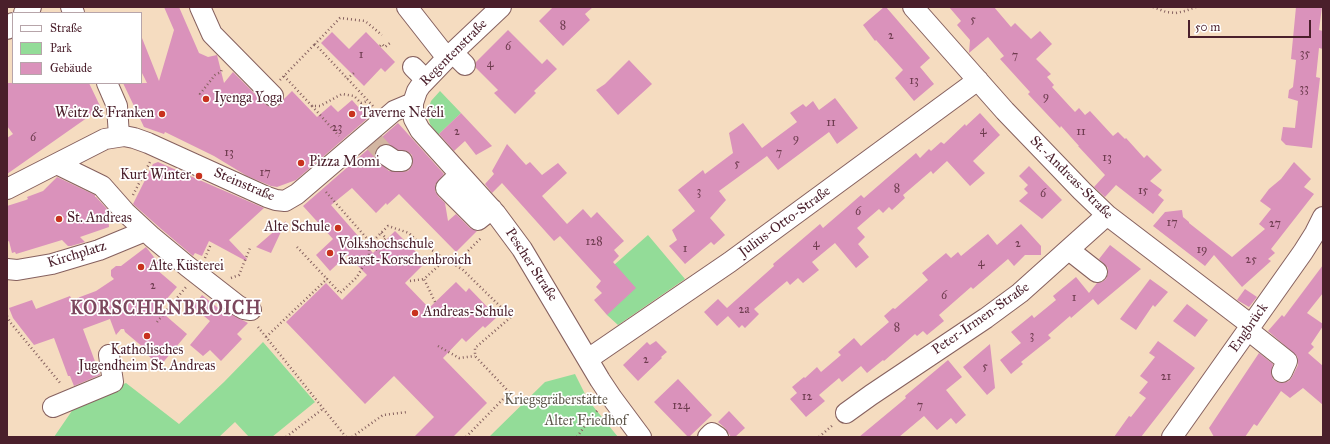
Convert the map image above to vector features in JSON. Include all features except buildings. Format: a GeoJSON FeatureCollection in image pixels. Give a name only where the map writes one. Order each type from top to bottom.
{"type":"FeatureCollection","features":[{"type":"Feature","properties":{"kind":"street"},"geometry":{"type":"LineString","coordinates":[[200,7],[212,34],[270,94]]}},
{"type":"Feature","properties":{"kind":"street"},"geometry":{"type":"LineString","coordinates":[[407,7],[455,59]]}},
{"type":"Feature","properties":{"kind":"street","name":"Regentenstraße"},"geometry":{"type":"LineString","coordinates":[[413,103],[417,91],[419,73],[455,59],[501,7]]}},
{"type":"Feature","properties":{"kind":"street","name":"St.-Andreas-Straße"},"geometry":{"type":"LineString","coordinates":[[913,7],[978,80],[1066,174],[1107,215],[1287,360],[1282,372]]}},
{"type":"Feature","properties":{"kind":"street","name":"Julius-Otto-Straße"},"geometry":{"type":"LineString","coordinates":[[578,354],[730,262],[978,80]]}},
{"type":"Feature","properties":{"kind":"street"},"geometry":{"type":"LineString","coordinates":[[7,189],[105,139],[119,136],[118,109],[107,84]]}},
{"type":"Feature","properties":{"kind":"street","name":"Steinstraße"},"geometry":{"type":"LineString","coordinates":[[119,136],[138,139],[292,207],[315,179],[350,148],[382,148],[384,118],[394,111],[413,103]]}},
{"type":"Feature","properties":{"kind":"street","name":"Pescher Straße"},"geometry":{"type":"LineString","coordinates":[[413,103],[413,113],[417,126],[496,214],[529,259],[578,354],[641,437]]}},
{"type":"Feature","properties":{"kind":"street"},"geometry":{"type":"LineString","coordinates":[[57,164],[102,186],[125,212],[145,231],[196,266],[218,290],[248,309]]}},
{"type":"Feature","properties":{"kind":"street","name":"Peter-Irmen-Straße"},"geometry":{"type":"LineString","coordinates":[[846,413],[870,395],[1004,306],[1040,277],[1107,215]]}},
{"type":"Feature","properties":{"kind":"street","name":"Engbrück"},"geometry":{"type":"LineString","coordinates":[[1172,437],[1310,243],[1323,217]]}},
{"type":"Feature","properties":{"kind":"street","name":"Kirchplatz"},"geometry":{"type":"LineString","coordinates":[[7,269],[17,270],[52,264],[99,250],[145,231]]}},
{"type":"Feature","properties":{"kind":"street"},"geometry":{"type":"LineString","coordinates":[[1069,250],[1097,272]]}},
{"type":"Feature","properties":{"kind":"street"},"geometry":{"type":"LineString","coordinates":[[53,406],[113,382],[109,355]]}},
{"type":"Feature","properties":{"kind":"street"},"geometry":{"type":"LineString","coordinates":[[708,437],[712,433],[718,437]]}},
{"type":"Feature","properties":{"kind":"path"},"geometry":{"type":"LineString","coordinates":[[1153,7],[1166,12],[1176,13],[1195,7]]}},
{"type":"Feature","properties":{"kind":"path"},"geometry":{"type":"LineString","coordinates":[[270,94],[284,76],[340,18],[365,21],[382,36]]}},
{"type":"Feature","properties":{"kind":"path"},"geometry":{"type":"LineString","coordinates":[[380,46],[382,44],[385,47],[390,43]]}},
{"type":"Feature","properties":{"kind":"path"},"geometry":{"type":"LineString","coordinates":[[315,44],[384,118]]}},
{"type":"Feature","properties":{"kind":"path"},"geometry":{"type":"LineString","coordinates":[[203,97],[200,94],[215,75],[221,72],[221,54],[227,49]]}},
{"type":"Feature","properties":{"kind":"path"},"geometry":{"type":"LineString","coordinates":[[347,79],[354,73]]}},
{"type":"Feature","properties":{"kind":"path"},"geometry":{"type":"LineString","coordinates":[[284,76],[350,148]]}},
{"type":"Feature","properties":{"kind":"path"},"geometry":{"type":"LineString","coordinates":[[312,106],[320,106],[342,94],[354,96],[361,103],[368,101]]}},
{"type":"Feature","properties":{"kind":"path"},"geometry":{"type":"LineString","coordinates":[[125,212],[158,148]]}},
{"type":"Feature","properties":{"kind":"path"},"geometry":{"type":"LineString","coordinates":[[315,179],[371,243]]}},
{"type":"Feature","properties":{"kind":"path"},"geometry":{"type":"LineString","coordinates":[[454,265],[496,214]]}},
{"type":"Feature","properties":{"kind":"path"},"geometry":{"type":"LineString","coordinates":[[297,247],[340,293],[357,277],[369,256],[369,245],[388,226],[409,233],[416,240],[463,270],[511,317],[475,348],[475,356],[508,394],[466,437]]}},
{"type":"Feature","properties":{"kind":"path"},"geometry":{"type":"LineString","coordinates":[[381,233],[386,238],[376,248],[384,256]]}},
{"type":"Feature","properties":{"kind":"path"},"geometry":{"type":"LineString","coordinates":[[218,290],[226,281],[239,275],[250,248]]}},
{"type":"Feature","properties":{"kind":"path"},"geometry":{"type":"LineString","coordinates":[[410,281],[424,280],[446,259]]}},
{"type":"Feature","properties":{"kind":"path"},"geometry":{"type":"LineString","coordinates":[[157,322],[196,266]]}},
{"type":"Feature","properties":{"kind":"path"},"geometry":{"type":"LineString","coordinates":[[266,337],[327,280]]}},
{"type":"Feature","properties":{"kind":"path"},"geometry":{"type":"LineString","coordinates":[[424,280],[435,302]]}},
{"type":"Feature","properties":{"kind":"path"},"geometry":{"type":"LineString","coordinates":[[248,309],[266,337],[346,437]]}},
{"type":"Feature","properties":{"kind":"path"},"geometry":{"type":"LineString","coordinates":[[7,316],[10,322],[65,389]]}},
{"type":"Feature","properties":{"kind":"path"},"geometry":{"type":"LineString","coordinates":[[438,346],[459,358],[475,356]]}},
{"type":"Feature","properties":{"kind":"path"},"geometry":{"type":"LineString","coordinates":[[286,437],[324,408]]}},
{"type":"Feature","properties":{"kind":"path"},"geometry":{"type":"LineString","coordinates":[[352,437],[382,415],[408,412]]}},
{"type":"Feature","properties":{"kind":"path"},"geometry":{"type":"LineString","coordinates":[[577,437],[596,412]]}},
{"type":"Feature","properties":{"kind":"green space"},"geometry":{"type":"Polygon","coordinates":[[[440,91],[461,113],[438,135],[430,124],[428,110],[431,101],[440,91]]]}},
{"type":"Feature","properties":{"kind":"green space"},"geometry":{"type":"Polygon","coordinates":[[[648,235],[685,279],[618,325],[607,315],[614,265],[648,235]]]}},
{"type":"Feature","properties":{"kind":"green space"},"geometry":{"type":"Polygon","coordinates":[[[263,342],[315,402],[272,437],[249,437],[235,422],[219,437],[54,437],[78,402],[126,383],[179,424],[224,382],[263,342]]]}},
{"type":"Feature","properties":{"kind":"green space","name":"Kriegsgräberstätte"},"geometry":{"type":"Polygon","coordinates":[[[575,374],[588,400],[618,437],[489,437],[545,382],[575,374]]]}},
{"type":"Feature","properties":{"kind":"tunnel"},"geometry":{"type":"LineString","coordinates":[[374,142],[386,155]]}},
{"type":"Feature","properties":{"kind":"place","name":"Iyenga Yoga"},"geometry":{"type":"Point","coordinates":[206,99]}},
{"type":"Feature","properties":{"kind":"place","name":"Weitz & Franken"},"geometry":{"type":"Point","coordinates":[162,114]}},
{"type":"Feature","properties":{"kind":"place","name":"Taverne Nefeli"},"geometry":{"type":"Point","coordinates":[352,114]}},
{"type":"Feature","properties":{"kind":"place","name":"Pizza Momi"},"geometry":{"type":"Point","coordinates":[301,163]}},
{"type":"Feature","properties":{"kind":"place","name":"Kurt Winter"},"geometry":{"type":"Point","coordinates":[199,176]}},
{"type":"Feature","properties":{"kind":"place","name":"St. Andreas"},"geometry":{"type":"Point","coordinates":[59,219]}},
{"type":"Feature","properties":{"kind":"place","name":"Alte Schule"},"geometry":{"type":"Point","coordinates":[338,228]}},
{"type":"Feature","properties":{"kind":"place","name":"Volkshochschule Kaarst-Korschenbroich"},"geometry":{"type":"Point","coordinates":[330,253]}},
{"type":"Feature","properties":{"kind":"place","name":"Alte Küsterei"},"geometry":{"type":"Point","coordinates":[141,267]}},
{"type":"Feature","properties":{"kind":"place","name":"Andreas-Schule"},"geometry":{"type":"Point","coordinates":[415,313]}},
{"type":"Feature","properties":{"kind":"place","name":"Katholisches Jugendheim St. Andreas"},"geometry":{"type":"Point","coordinates":[147,336]}},
{"type":"Feature","properties":{"kind":"district","name":"KORSCHENBROICH"},"geometry":{"type":"Point","coordinates":[166,310]}},
{"type":"Feature","properties":{"kind":"park label","name":"Alter Friedhof"},"geometry":{"type":"Point","coordinates":[586,422]}}]}
